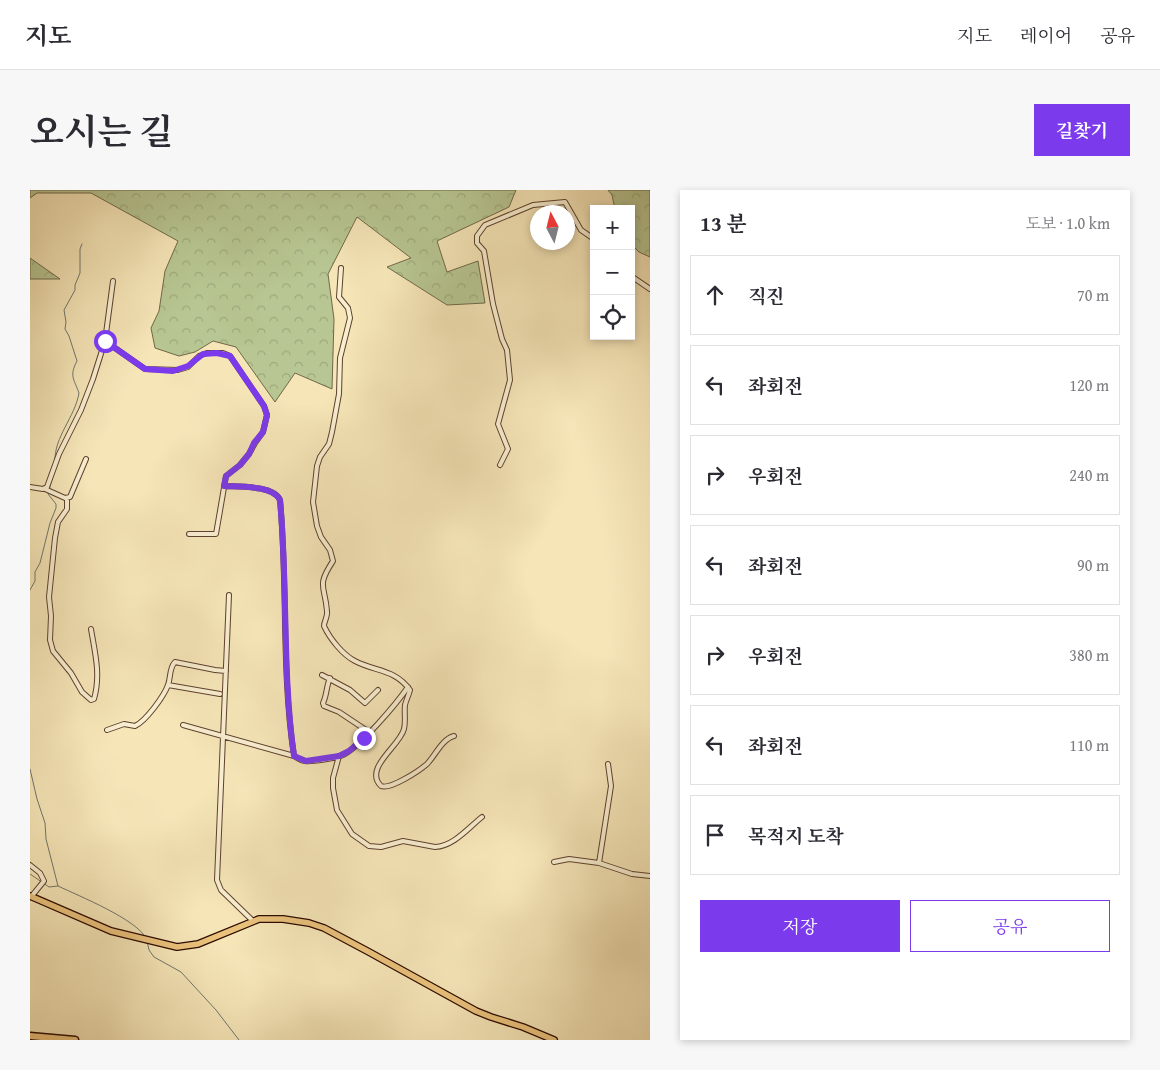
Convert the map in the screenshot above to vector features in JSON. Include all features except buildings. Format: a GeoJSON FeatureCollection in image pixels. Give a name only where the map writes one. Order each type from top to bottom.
{"type":"FeatureCollection","features":[{"type":"Feature","properties":{"kind":"highway"},"geometry":{"type":"LineString","coordinates":[[30,1036],[75,1040]]}},
{"type":"Feature","properties":{"kind":"main road"},"geometry":{"type":"LineString","coordinates":[[30,897],[97,925],[177,947],[191,946],[252,921],[283,919],[319,926],[476,1010],[554,1040]]}},
{"type":"Feature","properties":{"kind":"street"},"geometry":{"type":"LineString","coordinates":[[500,465],[508,450],[498,424],[510,380],[507,350],[493,304],[484,251],[478,243],[477,236],[485,225],[533,205],[565,202],[581,230],[590,236]]}},
{"type":"Feature","properties":{"kind":"street"},"geometry":{"type":"LineString","coordinates":[[341,268],[339,297],[348,308],[350,318],[340,358],[339,394],[332,432],[329,444],[320,456],[317,466],[313,502],[317,526],[321,537],[330,550],[332,561],[325,573],[322,585],[328,613],[324,624],[332,639],[351,659],[393,674],[403,681],[410,690],[405,704],[404,729],[378,766],[376,774],[379,784],[385,788],[389,787],[420,769],[448,739],[454,736]]}},
{"type":"Feature","properties":{"kind":"street"},"geometry":{"type":"LineString","coordinates":[[635,279],[650,289]]}},
{"type":"Feature","properties":{"kind":"street"},"geometry":{"type":"LineString","coordinates":[[45,489],[62,446],[88,393],[105,341],[113,281]]}},
{"type":"Feature","properties":{"kind":"street"},"geometry":{"type":"LineString","coordinates":[[105,341],[145,369],[173,371],[188,366],[203,354],[217,353],[230,356],[264,406],[267,415],[263,432],[245,460],[226,476],[216,534],[189,534]]}},
{"type":"Feature","properties":{"kind":"street"},"geometry":{"type":"LineString","coordinates":[[67,498],[72,494],[86,459]]}},
{"type":"Feature","properties":{"kind":"street"},"geometry":{"type":"LineString","coordinates":[[224,486],[267,490],[276,494],[280,500],[285,560],[287,671],[294,756]]}},
{"type":"Feature","properties":{"kind":"street"},"geometry":{"type":"LineString","coordinates":[[30,487],[45,489],[67,498]]}},
{"type":"Feature","properties":{"kind":"street"},"geometry":{"type":"LineString","coordinates":[[67,498],[67,509],[58,522],[55,538],[49,597],[51,616],[50,640],[53,651],[82,692],[91,700],[94,699],[96,694],[98,676],[97,657],[91,629]]}},
{"type":"Feature","properties":{"kind":"street"},"geometry":{"type":"LineString","coordinates":[[229,595],[218,884],[221,890],[252,921]]}},
{"type":"Feature","properties":{"kind":"street"},"geometry":{"type":"LineString","coordinates":[[107,730],[124,724],[138,725],[152,709],[168,685],[171,666],[175,662],[226,671]]}},
{"type":"Feature","properties":{"kind":"street"},"geometry":{"type":"LineString","coordinates":[[322,675],[350,690],[365,703],[378,690]]}},
{"type":"Feature","properties":{"kind":"street"},"geometry":{"type":"LineString","coordinates":[[330,678],[327,684],[324,706],[339,712],[369,732]]}},
{"type":"Feature","properties":{"kind":"street"},"geometry":{"type":"LineString","coordinates":[[168,685],[220,694]]}},
{"type":"Feature","properties":{"kind":"street"},"geometry":{"type":"LineString","coordinates":[[183,725],[224,735],[306,761],[339,756],[349,751],[369,732],[408,687]]}},
{"type":"Feature","properties":{"kind":"street"},"geometry":{"type":"LineString","coordinates":[[339,756],[332,783],[337,810],[352,834],[370,846],[381,847],[403,841],[435,848],[440,847],[453,840],[482,817]]}},
{"type":"Feature","properties":{"kind":"street"},"geometry":{"type":"LineString","coordinates":[[599,863],[611,786],[608,764]]}},
{"type":"Feature","properties":{"kind":"street"},"geometry":{"type":"LineString","coordinates":[[554,862],[569,859],[599,863],[632,874],[650,876]]}},
{"type":"Feature","properties":{"kind":"street"},"geometry":{"type":"LineString","coordinates":[[30,865],[40,873],[44,881],[30,897]]}},
{"type":"Feature","properties":{"kind":"green space"},"geometry":{"type":"Polygon","coordinates":[[[30,190],[516,190],[509,207],[437,241],[447,272],[478,261],[485,303],[447,305],[387,267],[411,258],[357,217],[328,274],[334,319],[332,389],[295,373],[275,402],[236,347],[213,341],[195,352],[179,356],[155,348],[151,328],[159,311],[165,271],[178,241],[91,193],[37,193],[30,198],[30,190]]]}},
{"type":"Feature","properties":{"kind":"green space"},"geometry":{"type":"Polygon","coordinates":[[[608,190],[650,190],[650,257],[635,248],[635,205],[614,205],[612,195],[608,190]]]}},
{"type":"Feature","properties":{"kind":"green space"},"geometry":{"type":"Polygon","coordinates":[[[30,258],[60,279],[30,279],[30,258]]]}},
{"type":"Feature","properties":{"kind":"waterway"},"geometry":{"type":"LineString","coordinates":[[55,461],[61,435],[77,402],[79,393],[73,374],[77,361],[65,329],[64,310],[75,290],[80,273],[80,249],[82,244]]}},
{"type":"Feature","properties":{"kind":"waterway"},"geometry":{"type":"LineString","coordinates":[[30,590],[35,581],[35,572],[40,563],[50,523],[56,508],[56,504],[48,494],[52,479]]}},
{"type":"Feature","properties":{"kind":"waterway"},"geometry":{"type":"LineString","coordinates":[[30,769],[45,823],[46,839],[58,886],[131,923],[146,938]]}},
{"type":"Feature","properties":{"kind":"waterway"},"geometry":{"type":"LineString","coordinates":[[30,874],[49,887],[58,886]]}},
{"type":"Feature","properties":{"kind":"waterway"},"geometry":{"type":"LineString","coordinates":[[147,941],[149,950],[154,957],[181,972],[216,1010],[239,1040]]}},
{"type":"Feature","properties":{"kind":"route"},"geometry":{"type":"LineString","coordinates":[[105,341],[145,369],[173,371],[184,369],[198,356],[212,352],[224,353],[230,356],[264,406],[267,415],[263,432],[254,443],[245,460],[226,476],[224,486],[267,490],[276,494],[280,500],[285,560],[287,671],[294,756],[302,761],[306,761],[343,755],[364,738]]}}]}
